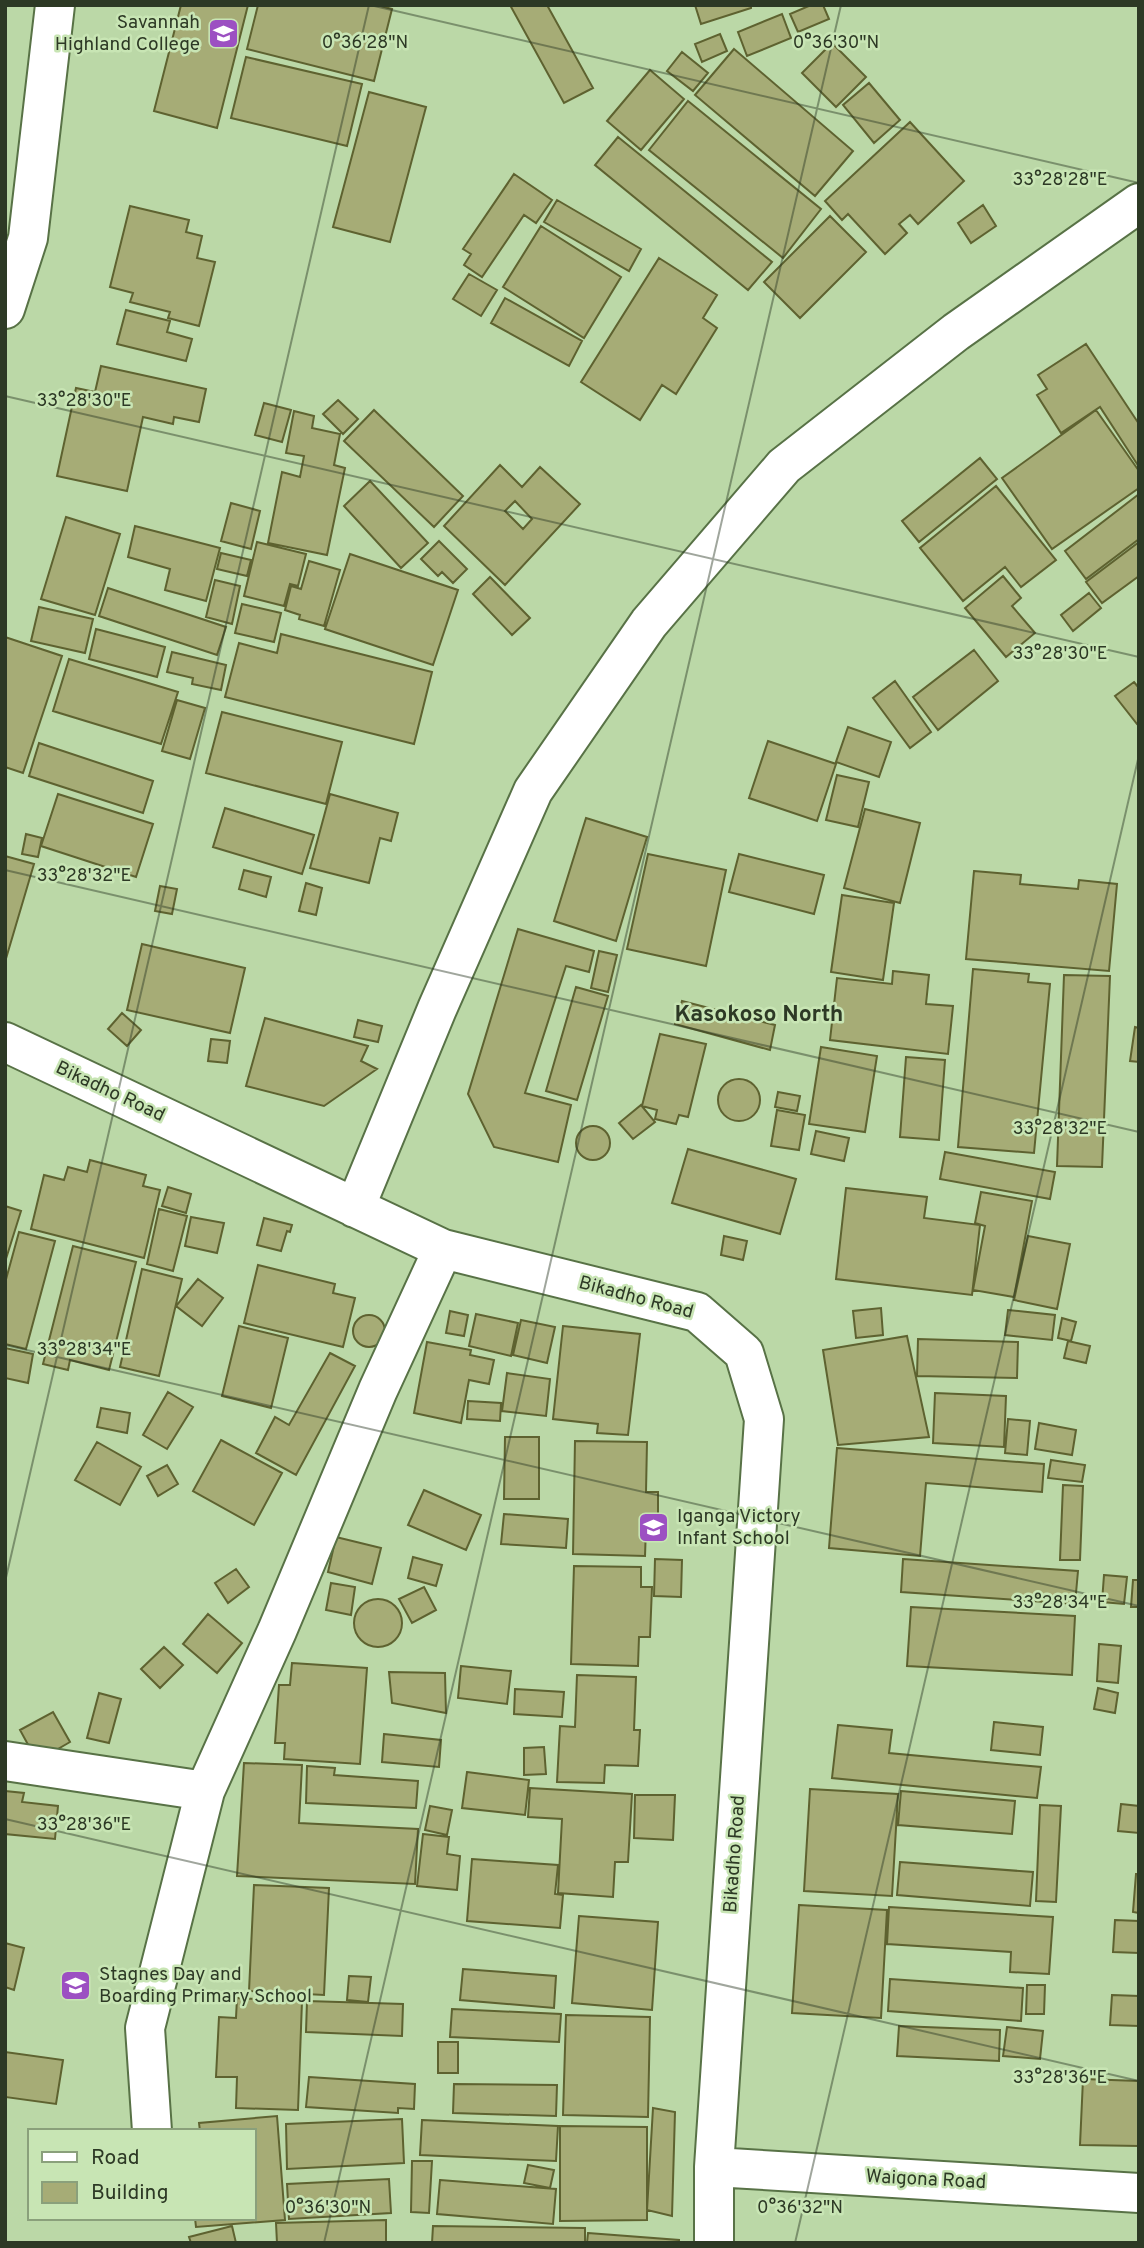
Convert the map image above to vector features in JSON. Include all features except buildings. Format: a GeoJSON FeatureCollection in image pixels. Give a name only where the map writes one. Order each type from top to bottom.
{"type":"FeatureCollection","features":[{"type":"Feature","properties":{"kind":"street"},"geometry":{"type":"LineString","coordinates":[[5,309],[28,238],[55,5]]}},
{"type":"Feature","properties":{"kind":"street"},"geometry":{"type":"LineString","coordinates":[[355,1208],[437,1009],[533,791],[649,623],[784,466],[957,332],[1139,203]]}},
{"type":"Feature","properties":{"kind":"street","name":"Bikadho Road"},"geometry":{"type":"LineString","coordinates":[[5,1042],[443,1249],[697,1312],[744,1353],[764,1419],[714,2168],[713,2243]]}},
{"type":"Feature","properties":{"kind":"street"},"geometry":{"type":"LineString","coordinates":[[152,2129],[145,2028],[205,1791],[378,1390],[443,1249]]}},
{"type":"Feature","properties":{"kind":"street"},"geometry":{"type":"LineString","coordinates":[[5,1761],[205,1791]]}},
{"type":"Feature","properties":{"kind":"street","name":"Waigona Road"},"geometry":{"type":"LineString","coordinates":[[714,2168],[1139,2193]]}},
{"type":"Feature","properties":{"kind":"place","name":"Savannah Highland College"},"geometry":{"type":"Point","coordinates":[223,34]}},
{"type":"Feature","properties":{"kind":"place","name":"Iganga Victory Infant School"},"geometry":{"type":"Point","coordinates":[654,1528]}},
{"type":"Feature","properties":{"kind":"place","name":"Stagnes Day and Boarding Primary School"},"geometry":{"type":"Point","coordinates":[76,1986]}},
{"type":"Feature","properties":{"kind":"district","name":"Kasokoso North"},"geometry":{"type":"Point","coordinates":[759,1015]}}]}
